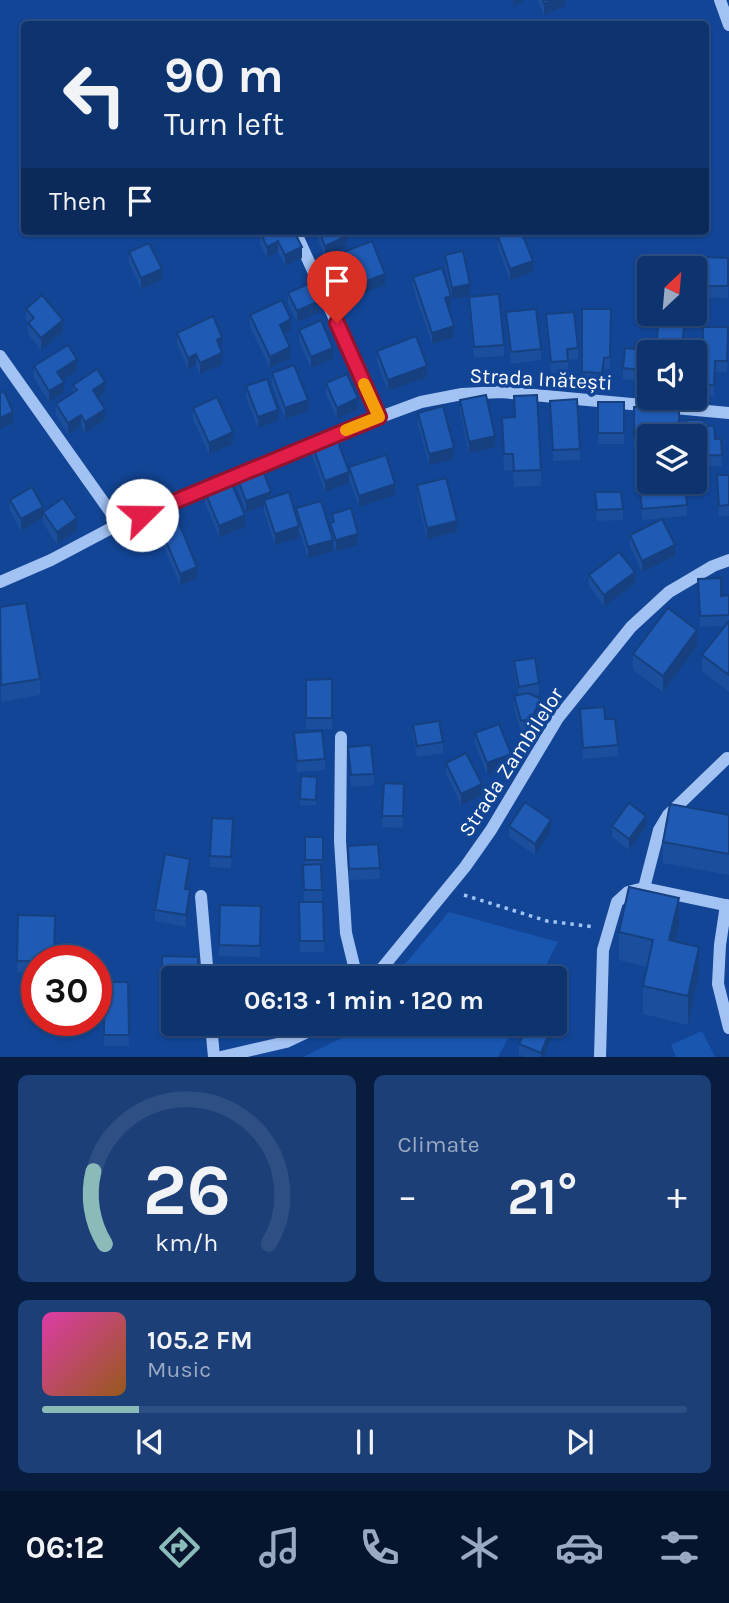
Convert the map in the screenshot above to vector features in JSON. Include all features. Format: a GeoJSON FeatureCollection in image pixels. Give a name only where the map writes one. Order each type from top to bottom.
{"type":"FeatureCollection","features":[{"type":"Feature","properties":{"kind":"street"},"geometry":{"type":"LineString","coordinates":[[720,0],[729,25]]}},
{"type":"Feature","properties":{"kind":"street"},"geometry":{"type":"LineString","coordinates":[[297,235],[379,417]]}},
{"type":"Feature","properties":{"kind":"street"},"geometry":{"type":"LineString","coordinates":[[0,356],[119,524]]}},
{"type":"Feature","properties":{"kind":"street","name":"Strada Inătești"},"geometry":{"type":"LineString","coordinates":[[0,582],[51,560],[119,524],[421,402],[500,392],[729,413]]}},
{"type":"Feature","properties":{"kind":"street","name":"Strada Zambilelor"},"geometry":{"type":"LineString","coordinates":[[384,966],[447,890],[491,830],[558,719],[631,628],[669,592],[713,566],[729,560]]}},
{"type":"Feature","properties":{"kind":"street"},"geometry":{"type":"LineString","coordinates":[[341,737],[340,841],[346,933],[354,966]]}},
{"type":"Feature","properties":{"kind":"street"},"geometry":{"type":"LineString","coordinates":[[644,888],[650,857],[668,815],[727,758]]}},
{"type":"Feature","properties":{"kind":"street"},"geometry":{"type":"LineString","coordinates":[[600,1057],[603,950],[608,929],[617,902],[628,892],[644,888],[728,906],[720,945],[718,984],[729,1028]]}},
{"type":"Feature","properties":{"kind":"street"},"geometry":{"type":"LineString","coordinates":[[201,896],[207,966]]}},
{"type":"Feature","properties":{"kind":"street"},"geometry":{"type":"LineString","coordinates":[[212,1036],[214,1057]]}},
{"type":"Feature","properties":{"kind":"street"},"geometry":{"type":"LineString","coordinates":[[221,1057],[286,1042],[299,1036]]}},
{"type":"Feature","properties":{"kind":"path"},"geometry":{"type":"LineString","coordinates":[[447,890],[547,921],[608,929]]}},
{"type":"Feature","properties":{"kind":"shaded area"},"geometry":{"type":"Polygon","coordinates":[[[449,912],[558,942],[545,966],[403,966],[449,912]]]}},
{"type":"Feature","properties":{"kind":"shaded area"},"geometry":{"type":"Polygon","coordinates":[[[702,1031],[715,1057],[676,1057],[671,1045],[702,1031]]]}},
{"type":"Feature","properties":{"kind":"shaded area"},"geometry":{"type":"Polygon","coordinates":[[[509,1036],[498,1057],[303,1057],[344,1037],[509,1036]]]}},
{"type":"Feature","properties":{"kind":"building"},"geometry":{"type":"Polygon","coordinates":[[[261,235],[296,235],[302,247],[285,255],[278,241],[267,247],[261,235]]]}},
{"type":"Feature","properties":{"kind":"building"},"geometry":{"type":"Polygon","coordinates":[[[321,235],[347,235],[347,236],[325,246],[321,235]]]}},
{"type":"Feature","properties":{"kind":"building"},"geometry":{"type":"Polygon","coordinates":[[[523,235],[533,261],[510,269],[498,237],[523,235]]]}},
{"type":"Feature","properties":{"kind":"building"},"geometry":{"type":"Polygon","coordinates":[[[372,241],[385,274],[359,284],[357,278],[334,287],[323,260],[372,241]]]}},
{"type":"Feature","properties":{"kind":"building"},"geometry":{"type":"Polygon","coordinates":[[[149,243],[162,269],[141,278],[129,252],[149,243]]]}},
{"type":"Feature","properties":{"kind":"building"},"geometry":{"type":"Polygon","coordinates":[[[463,251],[470,284],[452,288],[445,255],[463,251]]]}},
{"type":"Feature","properties":{"kind":"building"},"geometry":{"type":"Polygon","coordinates":[[[707,257],[728,258],[728,286],[707,286],[707,257]]]}},
{"type":"Feature","properties":{"kind":"building"},"geometry":{"type":"Polygon","coordinates":[[[442,268],[451,296],[445,298],[454,326],[432,333],[413,277],[442,268]]]}},
{"type":"Feature","properties":{"kind":"building"},"geometry":{"type":"Polygon","coordinates":[[[310,283],[319,301],[297,311],[288,293],[310,283]]]}},
{"type":"Feature","properties":{"kind":"building"},"geometry":{"type":"Polygon","coordinates":[[[499,294],[504,345],[474,347],[469,297],[499,294]]]}},
{"type":"Feature","properties":{"kind":"building"},"geometry":{"type":"Polygon","coordinates":[[[42,295],[63,320],[41,338],[28,323],[34,318],[26,309],[42,295]]]}},
{"type":"Feature","properties":{"kind":"building"},"geometry":{"type":"Polygon","coordinates":[[[282,300],[291,319],[280,325],[290,347],[270,357],[250,315],[282,300]]]}},
{"type":"Feature","properties":{"kind":"building"},"geometry":{"type":"Polygon","coordinates":[[[536,309],[541,349],[511,352],[506,312],[536,309]]]}},
{"type":"Feature","properties":{"kind":"building"},"geometry":{"type":"Polygon","coordinates":[[[582,309],[611,309],[610,357],[604,358],[602,373],[582,372],[582,309]]]}},
{"type":"Feature","properties":{"kind":"building"},"geometry":{"type":"Polygon","coordinates":[[[574,312],[578,348],[567,349],[568,361],[551,362],[546,314],[574,312]]]}},
{"type":"Feature","properties":{"kind":"building"},"geometry":{"type":"Polygon","coordinates":[[[213,316],[222,337],[217,340],[222,353],[200,363],[196,354],[188,358],[177,333],[213,316]]]}},
{"type":"Feature","properties":{"kind":"building"},"geometry":{"type":"Polygon","coordinates":[[[321,320],[333,348],[311,357],[299,330],[321,320]]]}},
{"type":"Feature","properties":{"kind":"building"},"geometry":{"type":"Polygon","coordinates":[[[658,326],[684,327],[682,340],[657,340],[658,326]]]}},
{"type":"Feature","properties":{"kind":"building"},"geometry":{"type":"Polygon","coordinates":[[[703,327],[728,327],[727,361],[715,361],[714,385],[707,385],[707,340],[703,340],[703,327]]]}},
{"type":"Feature","properties":{"kind":"building"},"geometry":{"type":"Polygon","coordinates":[[[416,336],[427,366],[388,380],[377,351],[416,336]]]}},
{"type":"Feature","properties":{"kind":"building"},"geometry":{"type":"Polygon","coordinates":[[[637,342],[637,370],[623,368],[625,348],[635,349],[637,342]]]}},
{"type":"Feature","properties":{"kind":"building"},"geometry":{"type":"Polygon","coordinates":[[[68,345],[77,359],[57,372],[64,382],[49,391],[34,366],[68,345]]]}},
{"type":"Feature","properties":{"kind":"building"},"geometry":{"type":"Polygon","coordinates":[[[294,365],[308,400],[285,408],[272,373],[294,365]]]}},
{"type":"Feature","properties":{"kind":"building"},"geometry":{"type":"Polygon","coordinates":[[[97,369],[105,382],[93,390],[105,409],[85,422],[81,415],[68,423],[56,404],[77,390],[73,385],[97,369]]]}},
{"type":"Feature","properties":{"kind":"building"},"geometry":{"type":"Polygon","coordinates":[[[347,374],[358,398],[337,408],[326,383],[347,374]]]}},
{"type":"Feature","properties":{"kind":"building"},"geometry":{"type":"Polygon","coordinates":[[[267,379],[278,410],[258,417],[246,386],[267,379]]]}},
{"type":"Feature","properties":{"kind":"building"},"geometry":{"type":"Polygon","coordinates":[[[4,391],[13,412],[0,418],[0,393],[4,391]]]}},
{"type":"Feature","properties":{"kind":"building"},"geometry":{"type":"Polygon","coordinates":[[[486,395],[495,436],[469,442],[460,400],[486,395]]]}},
{"type":"Feature","properties":{"kind":"building"},"geometry":{"type":"Polygon","coordinates":[[[537,395],[541,470],[514,471],[513,454],[504,454],[502,418],[515,417],[514,396],[537,395]]]}},
{"type":"Feature","properties":{"kind":"building"},"geometry":{"type":"Polygon","coordinates":[[[217,397],[233,432],[209,443],[193,408],[217,397]]]}},
{"type":"Feature","properties":{"kind":"building"},"geometry":{"type":"Polygon","coordinates":[[[577,399],[580,449],[553,450],[550,401],[577,399]]]}},
{"type":"Feature","properties":{"kind":"building"},"geometry":{"type":"Polygon","coordinates":[[[598,402],[624,402],[624,433],[598,433],[598,402]]]}},
{"type":"Feature","properties":{"kind":"building"},"geometry":{"type":"Polygon","coordinates":[[[443,406],[454,448],[429,454],[418,413],[443,406]]]}},
{"type":"Feature","properties":{"kind":"building"},"geometry":{"type":"Polygon","coordinates":[[[634,407],[637,407],[637,410],[679,410],[679,424],[637,424],[637,437],[634,437],[634,407]]]}},
{"type":"Feature","properties":{"kind":"building"},"geometry":{"type":"Polygon","coordinates":[[[686,420],[704,420],[705,424],[686,424],[686,420]]]}},
{"type":"Feature","properties":{"kind":"building"},"geometry":{"type":"Polygon","coordinates":[[[707,426],[714,426],[715,439],[721,439],[722,455],[707,456],[707,426]]]}},
{"type":"Feature","properties":{"kind":"building"},"geometry":{"type":"Polygon","coordinates":[[[336,436],[349,472],[325,481],[312,444],[336,436]]]}},
{"type":"Feature","properties":{"kind":"building"},"geometry":{"type":"Polygon","coordinates":[[[386,455],[395,484],[359,496],[349,467],[386,455]]]}},
{"type":"Feature","properties":{"kind":"building"},"geometry":{"type":"Polygon","coordinates":[[[260,463],[271,492],[246,501],[235,472],[260,463]]]}},
{"type":"Feature","properties":{"kind":"building"},"geometry":{"type":"Polygon","coordinates":[[[717,475],[729,475],[729,505],[719,506],[717,475]]]}},
{"type":"Feature","properties":{"kind":"building"},"geometry":{"type":"Polygon","coordinates":[[[446,478],[457,521],[427,528],[417,485],[446,478]]]}},
{"type":"Feature","properties":{"kind":"building"},"geometry":{"type":"Polygon","coordinates":[[[231,482],[245,515],[219,526],[205,492],[231,482]]]}},
{"type":"Feature","properties":{"kind":"building"},"geometry":{"type":"Polygon","coordinates":[[[32,487],[43,507],[21,519],[10,500],[32,487]]]}},
{"type":"Feature","properties":{"kind":"building"},"geometry":{"type":"Polygon","coordinates":[[[289,492],[299,526],[275,534],[264,500],[289,492]]]}},
{"type":"Feature","properties":{"kind":"building"},"geometry":{"type":"Polygon","coordinates":[[[595,492],[621,492],[623,509],[597,510],[595,492]]]}},
{"type":"Feature","properties":{"kind":"building"},"geometry":{"type":"Polygon","coordinates":[[[640,494],[686,494],[687,505],[642,509],[640,494]]]}},
{"type":"Feature","properties":{"kind":"building"},"geometry":{"type":"Polygon","coordinates":[[[63,498],[77,518],[57,532],[43,512],[63,498]]]}},
{"type":"Feature","properties":{"kind":"building"},"geometry":{"type":"Polygon","coordinates":[[[170,501],[197,567],[180,574],[152,508],[170,501]]]}},
{"type":"Feature","properties":{"kind":"building"},"geometry":{"type":"Polygon","coordinates":[[[321,501],[333,540],[308,547],[296,508],[321,501]]]}},
{"type":"Feature","properties":{"kind":"building"},"geometry":{"type":"Polygon","coordinates":[[[351,508],[358,534],[336,540],[330,523],[334,522],[332,514],[351,508]]]}},
{"type":"Feature","properties":{"kind":"building"},"geometry":{"type":"Polygon","coordinates":[[[662,519],[675,545],[642,561],[630,535],[662,519]]]}},
{"type":"Feature","properties":{"kind":"building"},"geometry":{"type":"Polygon","coordinates":[[[619,552],[635,572],[604,595],[589,575],[619,552]]]}},
{"type":"Feature","properties":{"kind":"building"},"geometry":{"type":"Polygon","coordinates":[[[721,578],[721,596],[729,595],[729,615],[700,616],[698,579],[721,578]]]}},
{"type":"Feature","properties":{"kind":"building"},"geometry":{"type":"Polygon","coordinates":[[[26,603],[40,679],[1,685],[0,607],[26,603]]]}},
{"type":"Feature","properties":{"kind":"building"},"geometry":{"type":"Polygon","coordinates":[[[668,608],[697,630],[663,676],[633,654],[668,608]]]}},
{"type":"Feature","properties":{"kind":"building"},"geometry":{"type":"Polygon","coordinates":[[[729,621],[729,675],[702,655],[729,621]]]}},
{"type":"Feature","properties":{"kind":"building"},"geometry":{"type":"Polygon","coordinates":[[[535,658],[539,683],[519,687],[514,661],[535,658]]]}},
{"type":"Feature","properties":{"kind":"building"},"geometry":{"type":"Polygon","coordinates":[[[332,679],[332,718],[306,718],[306,680],[332,679]]]}},
{"type":"Feature","properties":{"kind":"building"},"geometry":{"type":"Polygon","coordinates":[[[528,693],[541,699],[531,719],[521,721],[514,696],[528,693]]]}},
{"type":"Feature","properties":{"kind":"building"},"geometry":{"type":"Polygon","coordinates":[[[604,707],[605,719],[615,719],[618,745],[583,748],[580,709],[604,707]]]}},
{"type":"Feature","properties":{"kind":"building"},"geometry":{"type":"Polygon","coordinates":[[[439,721],[443,742],[417,746],[413,725],[439,721]]]}},
{"type":"Feature","properties":{"kind":"building"},"geometry":{"type":"Polygon","coordinates":[[[499,724],[511,754],[487,763],[475,733],[499,724]]]}},
{"type":"Feature","properties":{"kind":"building"},"geometry":{"type":"Polygon","coordinates":[[[322,731],[325,759],[297,761],[294,733],[322,731]]]}},
{"type":"Feature","properties":{"kind":"building"},"geometry":{"type":"Polygon","coordinates":[[[371,745],[374,774],[351,775],[348,747],[371,745]]]}},
{"type":"Feature","properties":{"kind":"building"},"geometry":{"type":"Polygon","coordinates":[[[466,753],[482,784],[461,794],[446,763],[466,753]]]}},
{"type":"Feature","properties":{"kind":"building"},"geometry":{"type":"Polygon","coordinates":[[[301,776],[317,777],[316,800],[300,799],[301,776]]]}},
{"type":"Feature","properties":{"kind":"building"},"geometry":{"type":"Polygon","coordinates":[[[384,783],[404,784],[403,816],[382,816],[384,783]]]}},
{"type":"Feature","properties":{"kind":"building"},"geometry":{"type":"Polygon","coordinates":[[[525,802],[551,820],[535,844],[509,826],[525,802]]]}},
{"type":"Feature","properties":{"kind":"building"},"geometry":{"type":"Polygon","coordinates":[[[629,803],[646,816],[629,839],[612,826],[629,803]]]}},
{"type":"Feature","properties":{"kind":"building"},"geometry":{"type":"Polygon","coordinates":[[[670,804],[729,815],[729,854],[663,842],[670,804]]]}},
{"type":"Feature","properties":{"kind":"building"},"geometry":{"type":"Polygon","coordinates":[[[212,818],[233,819],[231,857],[210,856],[212,818]]]}},
{"type":"Feature","properties":{"kind":"building"},"geometry":{"type":"Polygon","coordinates":[[[305,837],[323,837],[323,860],[305,860],[305,837]]]}},
{"type":"Feature","properties":{"kind":"building"},"geometry":{"type":"Polygon","coordinates":[[[378,844],[380,868],[349,869],[348,846],[378,844]]]}},
{"type":"Feature","properties":{"kind":"building"},"geometry":{"type":"Polygon","coordinates":[[[165,854],[190,859],[185,889],[190,890],[186,915],[155,910],[165,854]]]}},
{"type":"Feature","properties":{"kind":"building"},"geometry":{"type":"Polygon","coordinates":[[[321,864],[322,890],[304,890],[303,865],[321,864]]]}},
{"type":"Feature","properties":{"kind":"building"},"geometry":{"type":"Polygon","coordinates":[[[629,887],[679,898],[669,940],[699,947],[688,996],[643,986],[653,940],[619,932],[629,887]]]}},
{"type":"Feature","properties":{"kind":"building"},"geometry":{"type":"Polygon","coordinates":[[[299,902],[323,902],[324,941],[300,941],[299,902]]]}},
{"type":"Feature","properties":{"kind":"building"},"geometry":{"type":"Polygon","coordinates":[[[220,905],[261,906],[260,946],[219,945],[220,905]]]}},
{"type":"Feature","properties":{"kind":"building"},"geometry":{"type":"Polygon","coordinates":[[[18,915],[55,916],[54,945],[21,945],[21,961],[17,961],[18,915]]]}},
{"type":"Feature","properties":{"kind":"building"},"geometry":{"type":"Polygon","coordinates":[[[162,956],[198,957],[198,966],[162,966],[162,956]]]}},
{"type":"Feature","properties":{"kind":"building"},"geometry":{"type":"Polygon","coordinates":[[[112,982],[128,982],[129,1035],[112,1035],[112,982]]]}},
{"type":"Feature","properties":{"kind":"building"},"geometry":{"type":"Polygon","coordinates":[[[523,1036],[548,1036],[541,1053],[519,1044],[523,1036]]]}},
{"type":"Feature","properties":{"kind":"slow traffic"},"geometry":{"type":"LineString","coordinates":[[346,430],[379,417],[364,384]]}},
{"type":"Feature","properties":{"kind":"route"},"geometry":{"type":"LineString","coordinates":[[142,515],[379,417],[337,323]]}}]}
